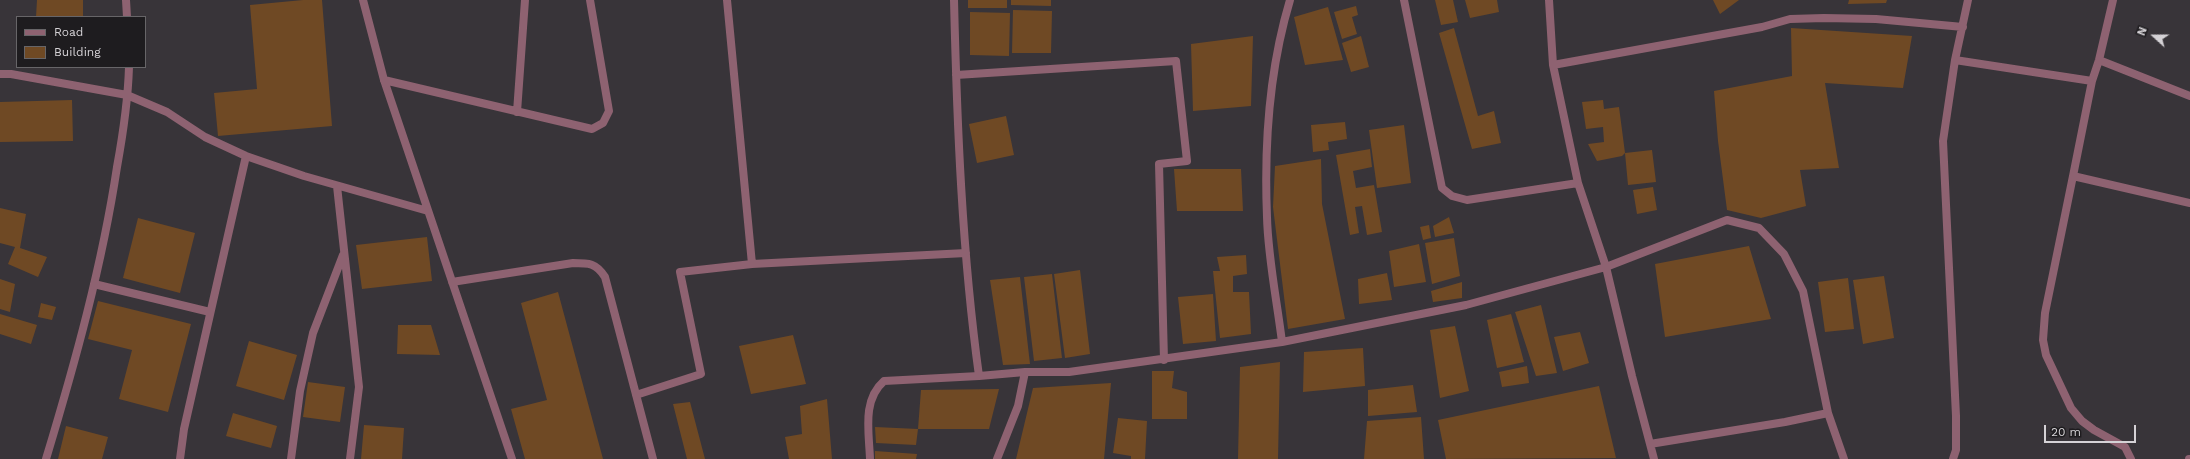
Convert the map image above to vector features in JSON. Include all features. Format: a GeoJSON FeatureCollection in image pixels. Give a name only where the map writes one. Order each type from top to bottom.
{"type":"FeatureCollection","features":[{"type":"Feature","properties":{"kind":"street"},"geometry":{"type":"LineString","coordinates":[[126,0],[127,16]]}},
{"type":"Feature","properties":{"kind":"street"},"geometry":{"type":"LineString","coordinates":[[363,0],[384,80],[512,459]]}},
{"type":"Feature","properties":{"kind":"street"},"geometry":{"type":"LineString","coordinates":[[517,112],[525,0]]}},
{"type":"Feature","properties":{"kind":"street"},"geometry":{"type":"LineString","coordinates":[[384,80],[592,129],[603,123],[608,110],[590,0]]}},
{"type":"Feature","properties":{"kind":"street"},"geometry":{"type":"LineString","coordinates":[[727,0],[752,264]]}},
{"type":"Feature","properties":{"kind":"street"},"geometry":{"type":"LineString","coordinates":[[954,0],[956,75],[966,253],[979,376]]}},
{"type":"Feature","properties":{"kind":"street"},"geometry":{"type":"LineString","coordinates":[[1282,342],[1267,218],[1268,116],[1273,71],[1290,0]]}},
{"type":"Feature","properties":{"kind":"street"},"geometry":{"type":"LineString","coordinates":[[1404,0],[1442,188],[1452,196],[1467,200],[1578,183]]}},
{"type":"Feature","properties":{"kind":"street"},"geometry":{"type":"LineString","coordinates":[[1549,0],[1553,65],[1578,183],[1606,267],[1654,459]]}},
{"type":"Feature","properties":{"kind":"street"},"geometry":{"type":"LineString","coordinates":[[1953,459],[1956,450],[1956,416],[1943,141],[1956,60],[1968,0]]}},
{"type":"Feature","properties":{"kind":"street"},"geometry":{"type":"LineString","coordinates":[[2113,0],[2099,60],[2092,81],[2045,313],[2043,340],[2046,355],[2071,408],[2088,426],[2125,448],[2131,459]]}},
{"type":"Feature","properties":{"kind":"street"},"geometry":{"type":"LineString","coordinates":[[1553,65],[1762,27],[1790,19],[1876,19],[1963,27]]}},
{"type":"Feature","properties":{"kind":"street"},"geometry":{"type":"LineString","coordinates":[[1956,60],[2092,81]]}},
{"type":"Feature","properties":{"kind":"street"},"geometry":{"type":"LineString","coordinates":[[2099,60],[2190,96]]}},
{"type":"Feature","properties":{"kind":"street"},"geometry":{"type":"LineString","coordinates":[[956,75],[1176,61],[1187,161],[1159,164],[1164,360]]}},
{"type":"Feature","properties":{"kind":"street"},"geometry":{"type":"LineString","coordinates":[[46,459],[82,338],[111,208],[127,95],[129,68]]}},
{"type":"Feature","properties":{"kind":"street"},"geometry":{"type":"LineString","coordinates":[[0,74],[11,74],[127,95],[167,112],[205,137],[246,156],[304,176],[428,211]]}},
{"type":"Feature","properties":{"kind":"street"},"geometry":{"type":"LineString","coordinates":[[180,459],[184,430],[246,156]]}},
{"type":"Feature","properties":{"kind":"street"},"geometry":{"type":"LineString","coordinates":[[2073,176],[2190,203]]}},
{"type":"Feature","properties":{"kind":"street"},"geometry":{"type":"LineString","coordinates":[[338,186],[359,387],[350,459]]}},
{"type":"Feature","properties":{"kind":"street"},"geometry":{"type":"LineString","coordinates":[[870,459],[868,405],[875,389],[884,381],[1026,372],[1069,372],[1164,360],[1282,342],[1466,305],[1606,267],[1727,220],[1759,228],[1784,254],[1803,291],[1828,412],[1844,459]]}},
{"type":"Feature","properties":{"kind":"street"},"geometry":{"type":"LineString","coordinates":[[291,459],[300,391],[313,333],[344,253]]}},
{"type":"Feature","properties":{"kind":"street"},"geometry":{"type":"LineString","coordinates":[[636,395],[701,374],[680,272],[752,264],[966,253]]}},
{"type":"Feature","properties":{"kind":"street"},"geometry":{"type":"LineString","coordinates":[[452,282],[573,264],[590,263],[599,268],[605,278],[653,459]]}},
{"type":"Feature","properties":{"kind":"street"},"geometry":{"type":"LineString","coordinates":[[94,284],[210,312]]}},
{"type":"Feature","properties":{"kind":"street"},"geometry":{"type":"LineString","coordinates":[[998,459],[1018,406],[1026,372]]}},
{"type":"Feature","properties":{"kind":"street"},"geometry":{"type":"LineString","coordinates":[[1650,444],[1785,422],[1828,412]]}},
{"type":"Feature","properties":{"kind":"building"},"geometry":{"type":"Polygon","coordinates":[[[37,0],[83,0],[83,16],[36,16],[37,0]]]}},
{"type":"Feature","properties":{"kind":"building"},"geometry":{"type":"Polygon","coordinates":[[[303,0],[322,0],[332,126],[218,136],[214,93],[257,89],[250,5],[303,0]]]}},
{"type":"Feature","properties":{"kind":"building"},"geometry":{"type":"Polygon","coordinates":[[[968,0],[1007,0],[1007,8],[968,8],[968,0]]]}},
{"type":"Feature","properties":{"kind":"building"},"geometry":{"type":"Polygon","coordinates":[[[1011,0],[1051,0],[1051,6],[1011,5],[1011,0]]]}},
{"type":"Feature","properties":{"kind":"building"},"geometry":{"type":"Polygon","coordinates":[[[1435,0],[1453,0],[1458,22],[1441,25],[1435,0]]]}},
{"type":"Feature","properties":{"kind":"building"},"geometry":{"type":"Polygon","coordinates":[[[1465,0],[1497,0],[1499,12],[1470,18],[1465,0]]]}},
{"type":"Feature","properties":{"kind":"building"},"geometry":{"type":"Polygon","coordinates":[[[1713,0],[1739,0],[1720,14],[1713,0]]]}},
{"type":"Feature","properties":{"kind":"building"},"geometry":{"type":"Polygon","coordinates":[[[1849,0],[1887,0],[1886,3],[1848,4],[1849,0]]]}},
{"type":"Feature","properties":{"kind":"building"},"geometry":{"type":"Polygon","coordinates":[[[1356,6],[1358,15],[1352,17],[1357,34],[1342,39],[1334,12],[1356,6]]]}},
{"type":"Feature","properties":{"kind":"building"},"geometry":{"type":"Polygon","coordinates":[[[1328,7],[1343,60],[1305,65],[1294,17],[1328,7]]]}},
{"type":"Feature","properties":{"kind":"building"},"geometry":{"type":"Polygon","coordinates":[[[1013,10],[1052,11],[1051,53],[1012,53],[1013,10]]]}},
{"type":"Feature","properties":{"kind":"building"},"geometry":{"type":"Polygon","coordinates":[[[970,12],[1010,13],[1009,56],[970,55],[970,12]]]}},
{"type":"Feature","properties":{"kind":"building"},"geometry":{"type":"Polygon","coordinates":[[[1454,28],[1478,116],[1494,111],[1501,143],[1472,149],[1439,33],[1454,28]]]}},
{"type":"Feature","properties":{"kind":"building"},"geometry":{"type":"Polygon","coordinates":[[[1791,28],[1912,36],[1903,88],[1825,83],[1839,168],[1800,170],[1806,206],[1761,218],[1727,210],[1718,141],[1714,91],[1792,76],[1791,28]]]}},
{"type":"Feature","properties":{"kind":"building"},"geometry":{"type":"Polygon","coordinates":[[[1253,36],[1251,106],[1193,111],[1191,44],[1253,36]]]}},
{"type":"Feature","properties":{"kind":"building"},"geometry":{"type":"Polygon","coordinates":[[[1361,36],[1369,67],[1351,72],[1342,43],[1361,36]]]}},
{"type":"Feature","properties":{"kind":"building"},"geometry":{"type":"Polygon","coordinates":[[[72,100],[73,141],[0,142],[0,102],[72,100]]]}},
{"type":"Feature","properties":{"kind":"building"},"geometry":{"type":"Polygon","coordinates":[[[1603,100],[1604,109],[1619,107],[1625,153],[1622,156],[1597,161],[1588,144],[1604,142],[1603,127],[1586,129],[1582,102],[1603,100]]]}},
{"type":"Feature","properties":{"kind":"building"},"geometry":{"type":"Polygon","coordinates":[[[1006,116],[1014,155],[977,163],[969,124],[1006,116]]]}},
{"type":"Feature","properties":{"kind":"building"},"geometry":{"type":"Polygon","coordinates":[[[1345,122],[1347,139],[1328,142],[1329,150],[1313,152],[1311,125],[1345,122]]]}},
{"type":"Feature","properties":{"kind":"building"},"geometry":{"type":"Polygon","coordinates":[[[1404,125],[1411,183],[1377,188],[1369,130],[1404,125]]]}},
{"type":"Feature","properties":{"kind":"building"},"geometry":{"type":"Polygon","coordinates":[[[1370,149],[1372,167],[1353,171],[1356,188],[1374,185],[1382,232],[1367,235],[1362,206],[1355,207],[1359,233],[1350,235],[1336,155],[1370,149]]]}},
{"type":"Feature","properties":{"kind":"building"},"geometry":{"type":"Polygon","coordinates":[[[1652,150],[1656,182],[1628,185],[1625,153],[1652,150]]]}},
{"type":"Feature","properties":{"kind":"building"},"geometry":{"type":"Polygon","coordinates":[[[1321,159],[1322,204],[1345,319],[1288,329],[1273,207],[1275,166],[1321,159]]]}},
{"type":"Feature","properties":{"kind":"building"},"geometry":{"type":"Polygon","coordinates":[[[1174,169],[1241,169],[1243,211],[1177,211],[1174,169]]]}},
{"type":"Feature","properties":{"kind":"building"},"geometry":{"type":"Polygon","coordinates":[[[1653,187],[1657,210],[1637,214],[1633,190],[1653,187]]]}},
{"type":"Feature","properties":{"kind":"building"},"geometry":{"type":"Polygon","coordinates":[[[0,208],[26,214],[20,248],[47,257],[38,277],[8,264],[15,247],[0,243],[0,208]]]}},
{"type":"Feature","properties":{"kind":"building"},"geometry":{"type":"Polygon","coordinates":[[[1449,217],[1454,233],[1435,237],[1433,226],[1449,217]]]}},
{"type":"Feature","properties":{"kind":"building"},"geometry":{"type":"Polygon","coordinates":[[[138,218],[195,233],[180,293],[123,278],[138,218]]]}},
{"type":"Feature","properties":{"kind":"building"},"geometry":{"type":"Polygon","coordinates":[[[1429,225],[1431,238],[1423,240],[1420,227],[1429,225]]]}},
{"type":"Feature","properties":{"kind":"building"},"geometry":{"type":"Polygon","coordinates":[[[427,237],[432,281],[362,289],[356,245],[427,237]]]}},
{"type":"Feature","properties":{"kind":"building"},"geometry":{"type":"Polygon","coordinates":[[[1454,238],[1460,276],[1432,284],[1425,243],[1454,238]]]}},
{"type":"Feature","properties":{"kind":"building"},"geometry":{"type":"Polygon","coordinates":[[[1419,244],[1426,282],[1394,287],[1389,251],[1419,244]]]}},
{"type":"Feature","properties":{"kind":"building"},"geometry":{"type":"Polygon","coordinates":[[[1749,246],[1771,319],[1665,337],[1655,264],[1749,246]]]}},
{"type":"Feature","properties":{"kind":"building"},"geometry":{"type":"Polygon","coordinates":[[[1246,255],[1247,274],[1233,276],[1233,292],[1249,292],[1251,334],[1220,338],[1213,271],[1220,271],[1217,257],[1246,255]]]}},
{"type":"Feature","properties":{"kind":"building"},"geometry":{"type":"Polygon","coordinates":[[[1080,270],[1090,354],[1065,358],[1054,274],[1080,270]]]}},
{"type":"Feature","properties":{"kind":"building"},"geometry":{"type":"Polygon","coordinates":[[[1387,273],[1392,300],[1359,304],[1358,279],[1387,273]]]}},
{"type":"Feature","properties":{"kind":"building"},"geometry":{"type":"Polygon","coordinates":[[[1052,274],[1062,358],[1034,361],[1024,277],[1052,274]]]}},
{"type":"Feature","properties":{"kind":"building"},"geometry":{"type":"Polygon","coordinates":[[[1884,276],[1894,338],[1863,344],[1853,280],[1884,276]]]}},
{"type":"Feature","properties":{"kind":"building"},"geometry":{"type":"Polygon","coordinates":[[[1020,277],[1030,364],[1003,365],[990,280],[1020,277]]]}},
{"type":"Feature","properties":{"kind":"building"},"geometry":{"type":"Polygon","coordinates":[[[1848,278],[1854,329],[1825,332],[1818,282],[1848,278]]]}},
{"type":"Feature","properties":{"kind":"building"},"geometry":{"type":"Polygon","coordinates":[[[0,279],[15,284],[10,312],[0,309],[0,279]]]}},
{"type":"Feature","properties":{"kind":"building"},"geometry":{"type":"Polygon","coordinates":[[[1462,282],[1462,298],[1433,302],[1431,291],[1462,282]]]}},
{"type":"Feature","properties":{"kind":"building"},"geometry":{"type":"Polygon","coordinates":[[[558,292],[603,459],[525,459],[511,409],[547,400],[521,303],[558,292]]]}},
{"type":"Feature","properties":{"kind":"building"},"geometry":{"type":"Polygon","coordinates":[[[1213,294],[1216,341],[1183,344],[1178,297],[1213,294]]]}},
{"type":"Feature","properties":{"kind":"building"},"geometry":{"type":"Polygon","coordinates":[[[98,301],[191,324],[168,412],[119,399],[132,350],[88,339],[98,301]]]}},
{"type":"Feature","properties":{"kind":"building"},"geometry":{"type":"Polygon","coordinates":[[[41,303],[56,307],[52,320],[38,317],[41,303]]]}},
{"type":"Feature","properties":{"kind":"building"},"geometry":{"type":"Polygon","coordinates":[[[1541,305],[1557,373],[1536,376],[1515,312],[1541,305]]]}},
{"type":"Feature","properties":{"kind":"building"},"geometry":{"type":"Polygon","coordinates":[[[0,314],[37,325],[31,344],[0,334],[0,314]]]}},
{"type":"Feature","properties":{"kind":"building"},"geometry":{"type":"Polygon","coordinates":[[[1511,314],[1524,362],[1497,368],[1487,320],[1511,314]]]}},
{"type":"Feature","properties":{"kind":"building"},"geometry":{"type":"Polygon","coordinates":[[[398,325],[431,325],[440,355],[397,354],[398,325]]]}},
{"type":"Feature","properties":{"kind":"building"},"geometry":{"type":"Polygon","coordinates":[[[1455,326],[1469,391],[1440,398],[1430,330],[1455,326]]]}},
{"type":"Feature","properties":{"kind":"building"},"geometry":{"type":"Polygon","coordinates":[[[1580,332],[1589,363],[1563,371],[1554,337],[1580,332]]]}},
{"type":"Feature","properties":{"kind":"building"},"geometry":{"type":"Polygon","coordinates":[[[793,335],[806,384],[751,394],[739,346],[793,335]]]}},
{"type":"Feature","properties":{"kind":"building"},"geometry":{"type":"Polygon","coordinates":[[[249,341],[297,355],[284,400],[236,386],[249,341]]]}},
{"type":"Feature","properties":{"kind":"building"},"geometry":{"type":"Polygon","coordinates":[[[1363,348],[1365,386],[1303,392],[1304,352],[1363,348]]]}},
{"type":"Feature","properties":{"kind":"building"},"geometry":{"type":"Polygon","coordinates":[[[1280,362],[1278,459],[1238,459],[1240,367],[1280,362]]]}},
{"type":"Feature","properties":{"kind":"building"},"geometry":{"type":"Polygon","coordinates":[[[1527,366],[1529,383],[1502,387],[1499,372],[1527,366]]]}},
{"type":"Feature","properties":{"kind":"building"},"geometry":{"type":"Polygon","coordinates":[[[1152,371],[1174,371],[1172,388],[1187,392],[1187,419],[1152,419],[1152,371]]]}},
{"type":"Feature","properties":{"kind":"building"},"geometry":{"type":"Polygon","coordinates":[[[308,382],[345,387],[340,422],[303,417],[308,382]]]}},
{"type":"Feature","properties":{"kind":"building"},"geometry":{"type":"Polygon","coordinates":[[[1111,383],[1104,459],[1016,459],[1033,388],[1111,383]]]}},
{"type":"Feature","properties":{"kind":"building"},"geometry":{"type":"Polygon","coordinates":[[[1413,385],[1417,412],[1368,416],[1368,390],[1413,385]]]}},
{"type":"Feature","properties":{"kind":"building"},"geometry":{"type":"Polygon","coordinates":[[[1599,386],[1616,458],[1446,459],[1438,420],[1599,386]]]}},
{"type":"Feature","properties":{"kind":"building"},"geometry":{"type":"Polygon","coordinates":[[[999,389],[989,429],[918,429],[921,390],[999,389]]]}},
{"type":"Feature","properties":{"kind":"building"},"geometry":{"type":"Polygon","coordinates":[[[827,399],[832,459],[789,459],[785,437],[802,434],[800,406],[827,399]]]}},
{"type":"Feature","properties":{"kind":"building"},"geometry":{"type":"Polygon","coordinates":[[[690,402],[705,459],[687,459],[673,404],[690,402]]]}},
{"type":"Feature","properties":{"kind":"building"},"geometry":{"type":"Polygon","coordinates":[[[233,413],[277,426],[271,448],[226,436],[233,413]]]}},
{"type":"Feature","properties":{"kind":"building"},"geometry":{"type":"Polygon","coordinates":[[[1421,417],[1424,459],[1364,459],[1367,421],[1421,417]]]}},
{"type":"Feature","properties":{"kind":"building"},"geometry":{"type":"Polygon","coordinates":[[[1118,418],[1147,421],[1145,459],[1131,459],[1131,456],[1113,453],[1118,418]]]}},
{"type":"Feature","properties":{"kind":"building"},"geometry":{"type":"Polygon","coordinates":[[[364,425],[404,428],[402,459],[361,459],[364,425]]]}},
{"type":"Feature","properties":{"kind":"building"},"geometry":{"type":"Polygon","coordinates":[[[66,426],[108,437],[102,459],[58,459],[66,426]]]}},
{"type":"Feature","properties":{"kind":"building"},"geometry":{"type":"Polygon","coordinates":[[[875,427],[918,429],[916,445],[876,443],[875,427]]]}},
{"type":"Feature","properties":{"kind":"building"},"geometry":{"type":"Polygon","coordinates":[[[875,451],[917,454],[916,459],[875,459],[875,451]]]}}]}
